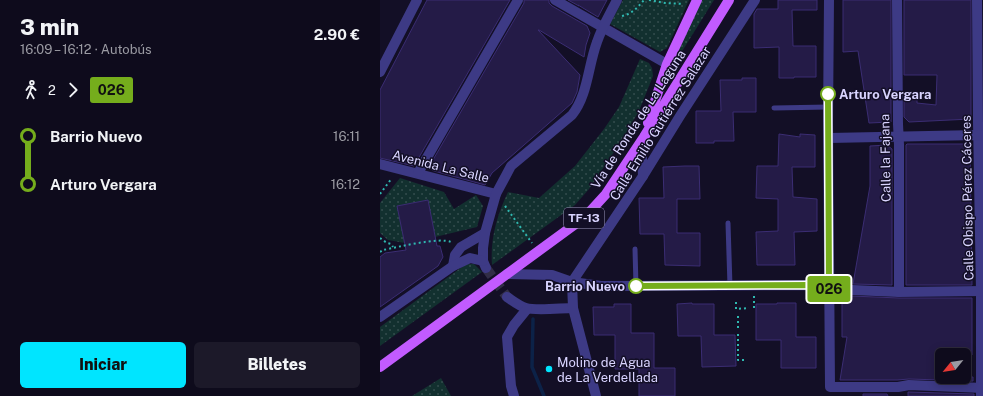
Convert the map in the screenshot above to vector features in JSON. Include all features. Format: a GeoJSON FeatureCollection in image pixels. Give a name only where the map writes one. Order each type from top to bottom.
{"type":"FeatureCollection","features":[{"type":"Feature","properties":{"kind":"main road","name":"Vía de Ronda de La Laguna"},"geometry":{"type":"LineString","coordinates":[[380,367],[585,217],[606,194],[729,0]]}},
{"type":"Feature","properties":{"kind":"main road"},"geometry":{"type":"LineString","coordinates":[[642,139],[667,64],[696,2]]}},
{"type":"Feature","properties":{"kind":"street"},"geometry":{"type":"LineString","coordinates":[[380,72],[417,0]]}},
{"type":"Feature","properties":{"kind":"street"},"geometry":{"type":"LineString","coordinates":[[418,173],[518,0]]}},
{"type":"Feature","properties":{"kind":"street"},"geometry":{"type":"LineString","coordinates":[[555,0],[667,64]]}},
{"type":"Feature","properties":{"kind":"street"},"geometry":{"type":"LineString","coordinates":[[380,317],[453,266],[470,258],[485,264],[483,248],[485,233],[496,194],[511,166],[572,115],[578,108],[582,99],[596,43],[602,27],[617,0]]}},
{"type":"Feature","properties":{"kind":"street","name":"Calle Emilio Gutiérrez Salazar"},"geometry":{"type":"LineString","coordinates":[[572,282],[643,176],[754,0]]}},
{"type":"Feature","properties":{"kind":"street"},"geometry":{"type":"LineString","coordinates":[[829,0],[828,138],[830,387],[898,391],[909,385],[982,390]]}},
{"type":"Feature","properties":{"kind":"street","name":"Calle la Fajana"},"geometry":{"type":"LineString","coordinates":[[897,0],[899,292]]}},
{"type":"Feature","properties":{"kind":"street","name":"Calle Obispo Pérez Cáceres"},"geometry":{"type":"LineString","coordinates":[[978,0],[981,136],[982,390]]}},
{"type":"Feature","properties":{"kind":"street"},"geometry":{"type":"LineString","coordinates":[[828,138],[981,136]]}},
{"type":"Feature","properties":{"kind":"street"},"geometry":{"type":"LineString","coordinates":[[642,139],[643,176]]}},
{"type":"Feature","properties":{"kind":"street","name":"Avenida La Salle"},"geometry":{"type":"LineString","coordinates":[[380,164],[496,194]]}},
{"type":"Feature","properties":{"kind":"street"},"geometry":{"type":"LineString","coordinates":[[453,266],[454,255],[461,247],[485,233]]}},
{"type":"Feature","properties":{"kind":"street"},"geometry":{"type":"LineString","coordinates":[[507,274],[552,275],[572,282],[601,286],[812,285],[829,289],[899,292],[982,291]]}},
{"type":"Feature","properties":{"kind":"street"},"geometry":{"type":"LineString","coordinates":[[572,282],[573,308],[596,396]]}},
{"type":"Feature","properties":{"kind":"street"},"geometry":{"type":"LineString","coordinates":[[507,297],[516,304],[527,309],[573,308]]}},
{"type":"Feature","properties":{"kind":"street"},"geometry":{"type":"LineString","coordinates":[[514,396],[511,386],[507,337],[514,325],[527,309]]}},
{"type":"Feature","properties":{"kind":"lane"},"geometry":{"type":"LineString","coordinates":[[774,108],[828,106]]}},
{"type":"Feature","properties":{"kind":"lane"},"geometry":{"type":"LineString","coordinates":[[728,223],[730,286]]}},
{"type":"Feature","properties":{"kind":"lane"},"geometry":{"type":"LineString","coordinates":[[636,249],[636,286]]}},
{"type":"Feature","properties":{"kind":"path"},"geometry":{"type":"LineString","coordinates":[[608,17],[613,18],[626,16],[636,10],[644,0]]}},
{"type":"Feature","properties":{"kind":"path"},"geometry":{"type":"LineString","coordinates":[[649,0],[665,3],[696,2]]}},
{"type":"Feature","properties":{"kind":"path"},"geometry":{"type":"LineString","coordinates":[[380,194],[398,169]]}},
{"type":"Feature","properties":{"kind":"path"},"geometry":{"type":"LineString","coordinates":[[496,194],[538,252]]}},
{"type":"Feature","properties":{"kind":"path"},"geometry":{"type":"LineString","coordinates":[[380,238],[391,244],[393,248]]}},
{"type":"Feature","properties":{"kind":"path"},"geometry":{"type":"LineString","coordinates":[[380,252],[383,250],[433,241],[448,241],[461,247]]}},
{"type":"Feature","properties":{"kind":"path"},"geometry":{"type":"LineString","coordinates":[[754,296],[754,308]]}},
{"type":"Feature","properties":{"kind":"path"},"geometry":{"type":"LineString","coordinates":[[736,302],[736,309],[748,308]]}},
{"type":"Feature","properties":{"kind":"path"},"geometry":{"type":"LineString","coordinates":[[738,314],[738,328]]}},
{"type":"Feature","properties":{"kind":"path"},"geometry":{"type":"LineString","coordinates":[[738,334],[738,360],[744,360]]}},
{"type":"Feature","properties":{"kind":"green space"},"geometry":{"type":"Polygon","coordinates":[[[623,0],[689,0],[667,48],[660,52],[610,24],[623,0]]]}},
{"type":"Feature","properties":{"kind":"green space"},"geometry":{"type":"Polygon","coordinates":[[[702,0],[714,0],[681,53],[679,49],[702,0]]]}},
{"type":"Feature","properties":{"kind":"green space"},"geometry":{"type":"Polygon","coordinates":[[[640,59],[649,63],[652,68],[653,76],[639,111],[620,143],[589,189],[575,205],[492,265],[492,246],[495,227],[508,192],[539,198],[575,166],[619,107],[640,59]]]}},
{"type":"Feature","properties":{"kind":"green space"},"geometry":{"type":"Polygon","coordinates":[[[400,178],[444,192],[454,209],[476,195],[483,206],[477,227],[435,237],[428,200],[397,206],[405,243],[388,240],[380,233],[380,203],[400,178]]]}},
{"type":"Feature","properties":{"kind":"green space"},"geometry":{"type":"Polygon","coordinates":[[[466,264],[474,264],[482,272],[380,346],[380,327],[466,264]]]}},
{"type":"Feature","properties":{"kind":"green space"},"geometry":{"type":"Polygon","coordinates":[[[441,378],[451,396],[412,396],[441,378]]]}},
{"type":"Feature","properties":{"kind":"building"},"geometry":{"type":"Polygon","coordinates":[[[427,0],[510,0],[414,166],[380,158],[380,90],[427,0]]]}},
{"type":"Feature","properties":{"kind":"building"},"geometry":{"type":"Polygon","coordinates":[[[524,0],[549,0],[549,3],[552,6],[587,26],[590,33],[584,57],[538,30],[580,75],[577,92],[572,103],[492,173],[485,185],[432,170],[430,165],[524,3],[524,0]]]}},
{"type":"Feature","properties":{"kind":"building"},"geometry":{"type":"Polygon","coordinates":[[[568,0],[607,0],[598,17],[568,0]]]}},
{"type":"Feature","properties":{"kind":"building"},"geometry":{"type":"Polygon","coordinates":[[[778,0],[817,0],[817,10],[792,10],[793,46],[816,46],[816,77],[779,78],[779,47],[754,48],[754,14],[757,9],[778,9],[778,0]]]}},
{"type":"Feature","properties":{"kind":"building"},"geometry":{"type":"Polygon","coordinates":[[[843,0],[891,0],[891,122],[869,123],[858,51],[843,52],[843,0]]]}},
{"type":"Feature","properties":{"kind":"building"},"geometry":{"type":"Polygon","coordinates":[[[904,0],[971,0],[971,119],[909,122],[904,117],[904,100],[917,99],[917,103],[936,105],[937,75],[904,75],[904,0]]]}},
{"type":"Feature","properties":{"kind":"building"},"geometry":{"type":"Polygon","coordinates":[[[742,78],[756,78],[756,112],[733,112],[734,141],[696,143],[696,111],[721,111],[720,80],[742,80],[742,78]]]}},
{"type":"Feature","properties":{"kind":"building"},"geometry":{"type":"Polygon","coordinates":[[[779,134],[800,137],[800,134],[815,135],[815,167],[792,167],[793,197],[817,199],[817,231],[794,232],[795,265],[757,265],[756,232],[778,231],[778,199],[756,198],[757,166],[778,166],[779,134]]]}},
{"type":"Feature","properties":{"kind":"building"},"geometry":{"type":"Polygon","coordinates":[[[907,144],[970,144],[972,285],[906,285],[907,144]]]}},
{"type":"Feature","properties":{"kind":"building"},"geometry":{"type":"Polygon","coordinates":[[[887,145],[892,149],[892,285],[853,284],[870,186],[870,146],[887,145]]]}},
{"type":"Feature","properties":{"kind":"building"},"geometry":{"type":"Polygon","coordinates":[[[699,166],[700,199],[677,199],[677,233],[700,233],[700,266],[665,265],[664,234],[640,234],[639,198],[664,198],[663,167],[699,166]]]}},
{"type":"Feature","properties":{"kind":"building"},"geometry":{"type":"Polygon","coordinates":[[[428,200],[437,246],[440,246],[443,257],[438,266],[380,307],[380,257],[385,253],[406,250],[397,206],[428,200]]]}},
{"type":"Feature","properties":{"kind":"building"},"geometry":{"type":"Polygon","coordinates":[[[851,296],[899,298],[972,298],[972,355],[971,348],[935,348],[935,380],[840,380],[847,337],[842,337],[842,301],[850,301],[851,296]]]}},
{"type":"Feature","properties":{"kind":"building"},"geometry":{"type":"Polygon","coordinates":[[[796,303],[796,337],[816,337],[816,368],[781,368],[781,340],[756,340],[756,304],[796,303]]]}},
{"type":"Feature","properties":{"kind":"building"},"geometry":{"type":"Polygon","coordinates":[[[614,304],[631,304],[631,333],[654,333],[654,368],[675,368],[675,396],[639,396],[639,369],[615,369],[615,335],[594,335],[593,307],[614,307],[614,304]]]}},
{"type":"Feature","properties":{"kind":"building"},"geometry":{"type":"Polygon","coordinates":[[[677,304],[714,304],[714,335],[735,335],[736,366],[702,367],[701,336],[678,336],[677,304]]]}},
{"type":"Feature","properties":{"kind":"building"},"geometry":{"type":"Polygon","coordinates":[[[908,392],[974,394],[974,396],[908,396],[908,392]]]}},
{"type":"Feature","properties":{"kind":"building"},"geometry":{"type":"Polygon","coordinates":[[[863,394],[887,394],[888,396],[863,396],[863,394]]]}},
{"type":"Feature","properties":{"kind":"waterway"},"geometry":{"type":"LineString","coordinates":[[533,319],[532,367],[544,396]]}},
{"type":"Feature","properties":{"kind":"tunnel"},"geometry":{"type":"LineString","coordinates":[[486,268],[507,297]]}},
{"type":"Feature","properties":{"kind":"bus line","name":"026"},"geometry":{"type":"LineString","coordinates":[[636,286],[812,285],[829,289],[828,94]]}},
{"type":"Feature","properties":{"kind":"place","name":"Arturo Vergara"},"geometry":{"type":"Point","coordinates":[828,94]}},
{"type":"Feature","properties":{"kind":"place","name":"Barrio Nuevo"},"geometry":{"type":"Point","coordinates":[636,286]}},
{"type":"Feature","properties":{"kind":"place","name":"Molino de Agua de La Verdellada"},"geometry":{"type":"Point","coordinates":[549,369]}}]}
